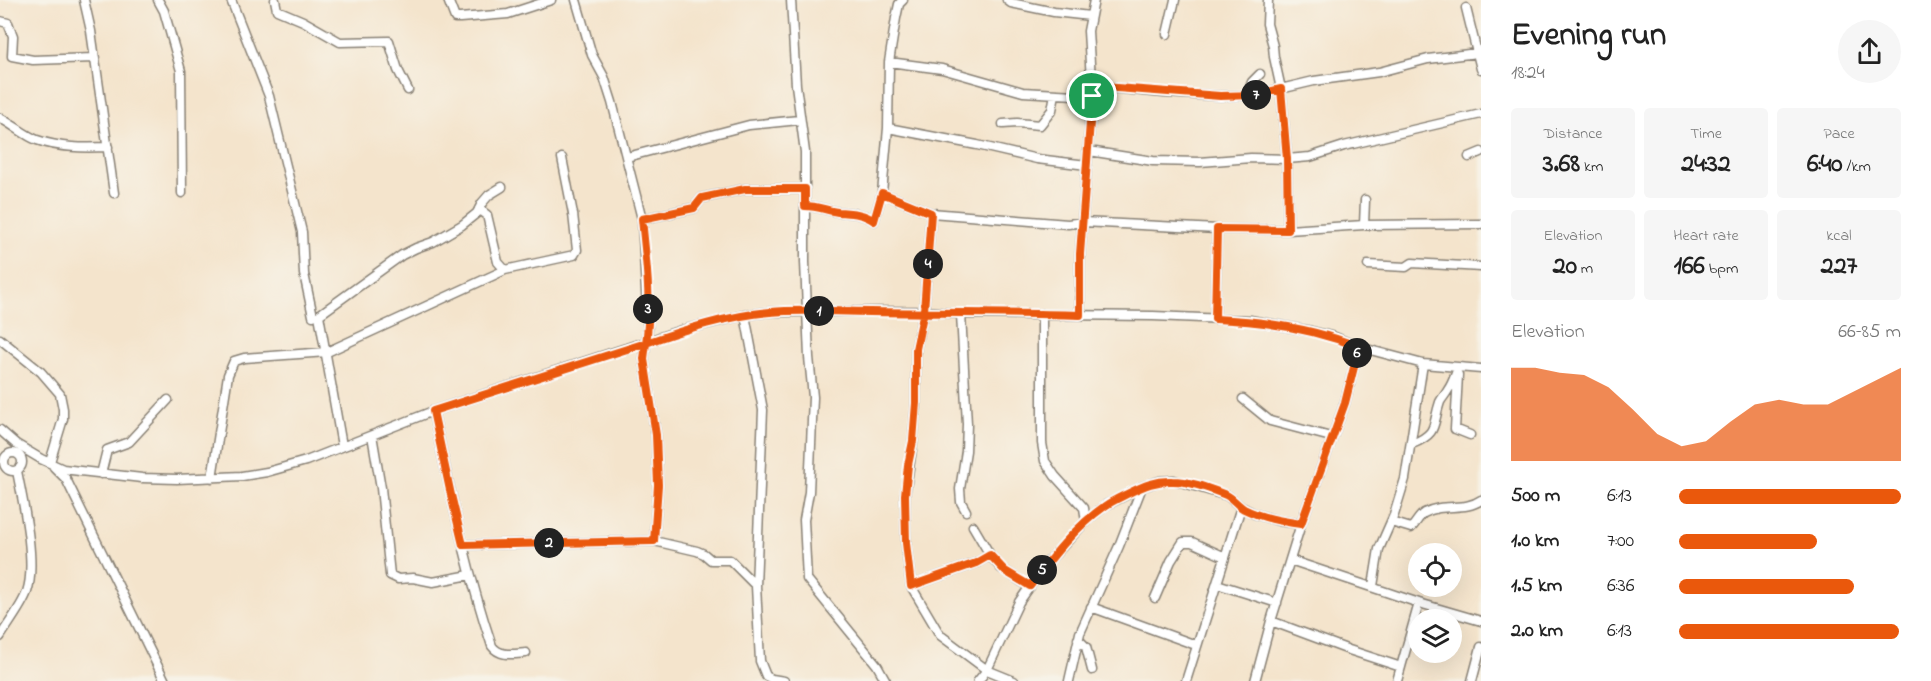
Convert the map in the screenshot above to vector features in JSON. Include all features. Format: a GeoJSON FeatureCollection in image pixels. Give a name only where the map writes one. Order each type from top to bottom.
{"type":"FeatureCollection","features":[{"type":"Feature","properties":{"kind":"street"},"geometry":{"type":"LineString","coordinates":[[84,0],[91,31],[114,193]]}},
{"type":"Feature","properties":{"kind":"street"},"geometry":{"type":"LineString","coordinates":[[158,0],[164,12],[181,70],[182,193]]}},
{"type":"Feature","properties":{"kind":"street"},"geometry":{"type":"LineString","coordinates":[[231,0],[269,96],[302,232],[304,274],[313,316]]}},
{"type":"Feature","properties":{"kind":"street"},"geometry":{"type":"LineString","coordinates":[[275,0],[277,10],[303,21],[340,42],[389,40],[398,70],[408,90]]}},
{"type":"Feature","properties":{"kind":"street"},"geometry":{"type":"LineString","coordinates":[[448,0],[455,18],[508,14],[551,0]]}},
{"type":"Feature","properties":{"kind":"street"},"geometry":{"type":"LineString","coordinates":[[576,0],[592,55],[604,77],[612,102],[642,219],[648,309],[644,359],[656,435],[658,485],[654,541]]}},
{"type":"Feature","properties":{"kind":"street"},"geometry":{"type":"LineString","coordinates":[[791,0],[800,120],[805,152],[805,262],[813,422],[804,520],[807,579],[877,665],[886,681]]}},
{"type":"Feature","properties":{"kind":"street"},"geometry":{"type":"LineString","coordinates":[[805,206],[857,214],[872,218],[874,221],[882,193],[888,128],[889,62],[899,4],[903,0]]}},
{"type":"Feature","properties":{"kind":"street"},"geometry":{"type":"LineString","coordinates":[[1007,0],[1011,3],[1054,12],[1090,16]]}},
{"type":"Feature","properties":{"kind":"street"},"geometry":{"type":"LineString","coordinates":[[1080,315],[1080,254],[1092,91],[1088,31],[1094,0]]}},
{"type":"Feature","properties":{"kind":"street"},"geometry":{"type":"LineString","coordinates":[[1167,34],[1175,0]]}},
{"type":"Feature","properties":{"kind":"street"},"geometry":{"type":"LineString","coordinates":[[1268,0],[1267,24],[1274,46],[1281,89],[1287,159],[1288,230]]}},
{"type":"Feature","properties":{"kind":"street"},"geometry":{"type":"LineString","coordinates":[[1466,8],[1481,69]]}},
{"type":"Feature","properties":{"kind":"street"},"geometry":{"type":"LineString","coordinates":[[0,21],[9,23],[14,36],[12,56],[33,60],[94,58]]}},
{"type":"Feature","properties":{"kind":"street"},"geometry":{"type":"LineString","coordinates":[[889,62],[942,69],[1023,92],[1055,94],[1092,91],[1220,96],[1247,95],[1314,81],[1379,72],[1428,59],[1477,53]]}},
{"type":"Feature","properties":{"kind":"street"},"geometry":{"type":"LineString","coordinates":[[1247,95],[1252,82],[1260,74]]}},
{"type":"Feature","properties":{"kind":"street"},"geometry":{"type":"LineString","coordinates":[[1003,124],[1040,125],[1052,110],[1055,94]]}},
{"type":"Feature","properties":{"kind":"street"},"geometry":{"type":"LineString","coordinates":[[1089,152],[1153,160],[1200,162],[1310,157],[1481,114]]}},
{"type":"Feature","properties":{"kind":"street"},"geometry":{"type":"LineString","coordinates":[[0,118],[15,125],[35,140],[73,148],[108,147]]}},
{"type":"Feature","properties":{"kind":"street"},"geometry":{"type":"LineString","coordinates":[[627,157],[748,125],[800,120]]}},
{"type":"Feature","properties":{"kind":"street"},"geometry":{"type":"LineString","coordinates":[[888,128],[1036,159],[1087,165]]}},
{"type":"Feature","properties":{"kind":"street"},"geometry":{"type":"LineString","coordinates":[[1469,157],[1481,152]]}},
{"type":"Feature","properties":{"kind":"street"},"geometry":{"type":"LineString","coordinates":[[212,478],[228,375],[234,361],[244,358],[327,352],[505,270],[574,255],[576,253],[573,214],[561,158]]}},
{"type":"Feature","properties":{"kind":"street"},"geometry":{"type":"LineString","coordinates":[[342,446],[319,315],[402,255],[433,242],[462,225],[479,212],[482,203],[489,195],[502,187]]}},
{"type":"Feature","properties":{"kind":"street"},"geometry":{"type":"LineString","coordinates":[[642,219],[694,208],[702,198],[745,189],[805,189]]}},
{"type":"Feature","properties":{"kind":"street"},"geometry":{"type":"LineString","coordinates":[[882,193],[931,213],[1068,224],[1083,222],[1288,230],[1364,225],[1481,224]]}},
{"type":"Feature","properties":{"kind":"street"},"geometry":{"type":"LineString","coordinates":[[1364,225],[1365,200]]}},
{"type":"Feature","properties":{"kind":"street"},"geometry":{"type":"LineString","coordinates":[[479,212],[487,215],[498,262],[505,270]]}},
{"type":"Feature","properties":{"kind":"street"},"geometry":{"type":"LineString","coordinates":[[931,213],[924,311],[916,349],[916,413],[905,495],[906,543],[911,586],[940,635],[987,670],[1014,681]]}},
{"type":"Feature","properties":{"kind":"street"},"geometry":{"type":"LineString","coordinates":[[1215,319],[1217,229]]}},
{"type":"Feature","properties":{"kind":"street"},"geometry":{"type":"LineString","coordinates":[[1368,265],[1406,267],[1412,263],[1481,267]]}},
{"type":"Feature","properties":{"kind":"street"},"geometry":{"type":"LineString","coordinates":[[3,432],[41,459],[63,469],[142,478],[212,478],[267,472],[306,461],[433,411],[682,330],[746,315],[770,312],[924,311],[961,314],[1250,320],[1335,337],[1359,347],[1423,364],[1481,369]]}},
{"type":"Feature","properties":{"kind":"street"},"geometry":{"type":"LineString","coordinates":[[961,314],[967,424],[966,451],[960,489],[961,502],[966,511]]}},
{"type":"Feature","properties":{"kind":"street"},"geometry":{"type":"LineString","coordinates":[[1042,314],[1042,443],[1045,461],[1055,476],[1084,507],[1086,521]]}},
{"type":"Feature","properties":{"kind":"street"},"geometry":{"type":"LineString","coordinates":[[746,315],[763,410],[756,586],[760,661],[766,676],[784,681]]}},
{"type":"Feature","properties":{"kind":"street"},"geometry":{"type":"LineString","coordinates":[[0,339],[41,372],[60,393],[63,419],[50,462]]}},
{"type":"Feature","properties":{"kind":"street"},"geometry":{"type":"LineString","coordinates":[[1255,681],[1301,524],[1345,403],[1359,347]]}},
{"type":"Feature","properties":{"kind":"street"},"geometry":{"type":"LineString","coordinates":[[1373,586],[1379,549],[1391,522],[1405,479],[1423,364]]}},
{"type":"Feature","properties":{"kind":"street"},"geometry":{"type":"LineString","coordinates":[[1458,368],[1455,429],[1470,435]]}},
{"type":"Feature","properties":{"kind":"street"},"geometry":{"type":"LineString","coordinates":[[1412,444],[1424,438],[1431,430],[1436,421],[1440,401],[1448,392],[1458,368]]}},
{"type":"Feature","properties":{"kind":"street"},"geometry":{"type":"LineString","coordinates":[[1243,399],[1270,421],[1331,438]]}},
{"type":"Feature","properties":{"kind":"street"},"geometry":{"type":"LineString","coordinates":[[101,474],[107,450],[129,442],[168,400]]}},
{"type":"Feature","properties":{"kind":"street"},"geometry":{"type":"LineString","coordinates":[[433,411],[470,575],[494,649],[506,655],[526,653]]}},
{"type":"Feature","properties":{"kind":"street"},"geometry":{"type":"LineString","coordinates":[[3,432],[10,453]]}},
{"type":"Feature","properties":{"kind":"street"},"geometry":{"type":"LineString","coordinates":[[372,435],[381,488],[390,575],[398,579],[413,578],[433,582],[470,575]]}},
{"type":"Feature","properties":{"kind":"street"},"geometry":{"type":"LineString","coordinates":[[10,453],[16,454],[22,461]]}},
{"type":"Feature","properties":{"kind":"street"},"geometry":{"type":"LineString","coordinates":[[10,453],[2,467],[13,472],[17,471],[22,461]]}},
{"type":"Feature","properties":{"kind":"street"},"geometry":{"type":"LineString","coordinates":[[22,461],[41,459]]}},
{"type":"Feature","properties":{"kind":"street"},"geometry":{"type":"LineString","coordinates":[[50,462],[66,479],[165,681]]}},
{"type":"Feature","properties":{"kind":"street"},"geometry":{"type":"LineString","coordinates":[[0,637],[27,592],[29,572],[27,528],[17,471]]}},
{"type":"Feature","properties":{"kind":"street"},"geometry":{"type":"LineString","coordinates":[[978,681],[987,670],[1019,602],[1045,565],[1086,521],[1106,505],[1142,487],[1160,481],[1174,480],[1228,496],[1241,507],[1255,514],[1301,524]]}},
{"type":"Feature","properties":{"kind":"street"},"geometry":{"type":"LineString","coordinates":[[1069,681],[1078,639],[1142,487]]}},
{"type":"Feature","properties":{"kind":"street"},"geometry":{"type":"LineString","coordinates":[[1391,522],[1411,528],[1423,514],[1450,506],[1467,506],[1481,500]]}},
{"type":"Feature","properties":{"kind":"street"},"geometry":{"type":"LineString","coordinates":[[1186,681],[1241,507]]}},
{"type":"Feature","properties":{"kind":"street"},"geometry":{"type":"LineString","coordinates":[[973,526],[990,555],[1005,571],[1030,586]]}},
{"type":"Feature","properties":{"kind":"street"},"geometry":{"type":"LineString","coordinates":[[463,545],[654,541],[697,551],[711,561],[730,560],[756,586]]}},
{"type":"Feature","properties":{"kind":"street"},"geometry":{"type":"LineString","coordinates":[[1155,598],[1171,561],[1183,542],[1192,542],[1225,557]]}},
{"type":"Feature","properties":{"kind":"street"},"geometry":{"type":"LineString","coordinates":[[911,586],[976,563],[990,555]]}},
{"type":"Feature","properties":{"kind":"street"},"geometry":{"type":"LineString","coordinates":[[1290,560],[1481,621]]}},
{"type":"Feature","properties":{"kind":"street"},"geometry":{"type":"LineString","coordinates":[[1217,584],[1277,603]]}},
{"type":"Feature","properties":{"kind":"street"},"geometry":{"type":"LineString","coordinates":[[1397,681],[1419,603]]}},
{"type":"Feature","properties":{"kind":"street"},"geometry":{"type":"LineString","coordinates":[[1091,607],[1196,645]]}},
{"type":"Feature","properties":{"kind":"street"},"geometry":{"type":"LineString","coordinates":[[1271,621],[1401,667]]}},
{"type":"Feature","properties":{"kind":"street"},"geometry":{"type":"LineString","coordinates":[[1078,639],[1086,647],[1092,670]]}},
{"type":"Feature","properties":{"kind":"street"},"geometry":{"type":"LineString","coordinates":[[1472,681],[1481,647]]}},
{"type":"Feature","properties":{"kind":"street"},"geometry":{"type":"LineString","coordinates":[[153,681],[159,670]]}},
{"type":"Feature","properties":{"kind":"route"},"geometry":{"type":"LineString","coordinates":[[1092,96],[1080,254],[1080,315],[961,314],[924,311],[770,312],[746,315],[682,330],[646,343],[644,359],[656,435],[658,485],[654,541],[463,545],[433,411],[646,343],[648,309],[642,219],[694,208],[702,198],[745,189],[805,189],[805,206],[857,214],[872,218],[874,221],[882,193],[931,213],[924,311],[916,349],[913,441],[905,495],[906,543],[911,586],[976,563],[990,555],[1001,568],[1030,586],[1045,565],[1086,521],[1106,505],[1142,487],[1160,481],[1174,480],[1208,489],[1228,496],[1241,507],[1255,514],[1301,524],[1345,403],[1359,347],[1335,337],[1288,326],[1250,320],[1215,319],[1217,229],[1288,230],[1287,159],[1281,89],[1255,95],[1220,96],[1091,86],[1092,96]]}}]}
